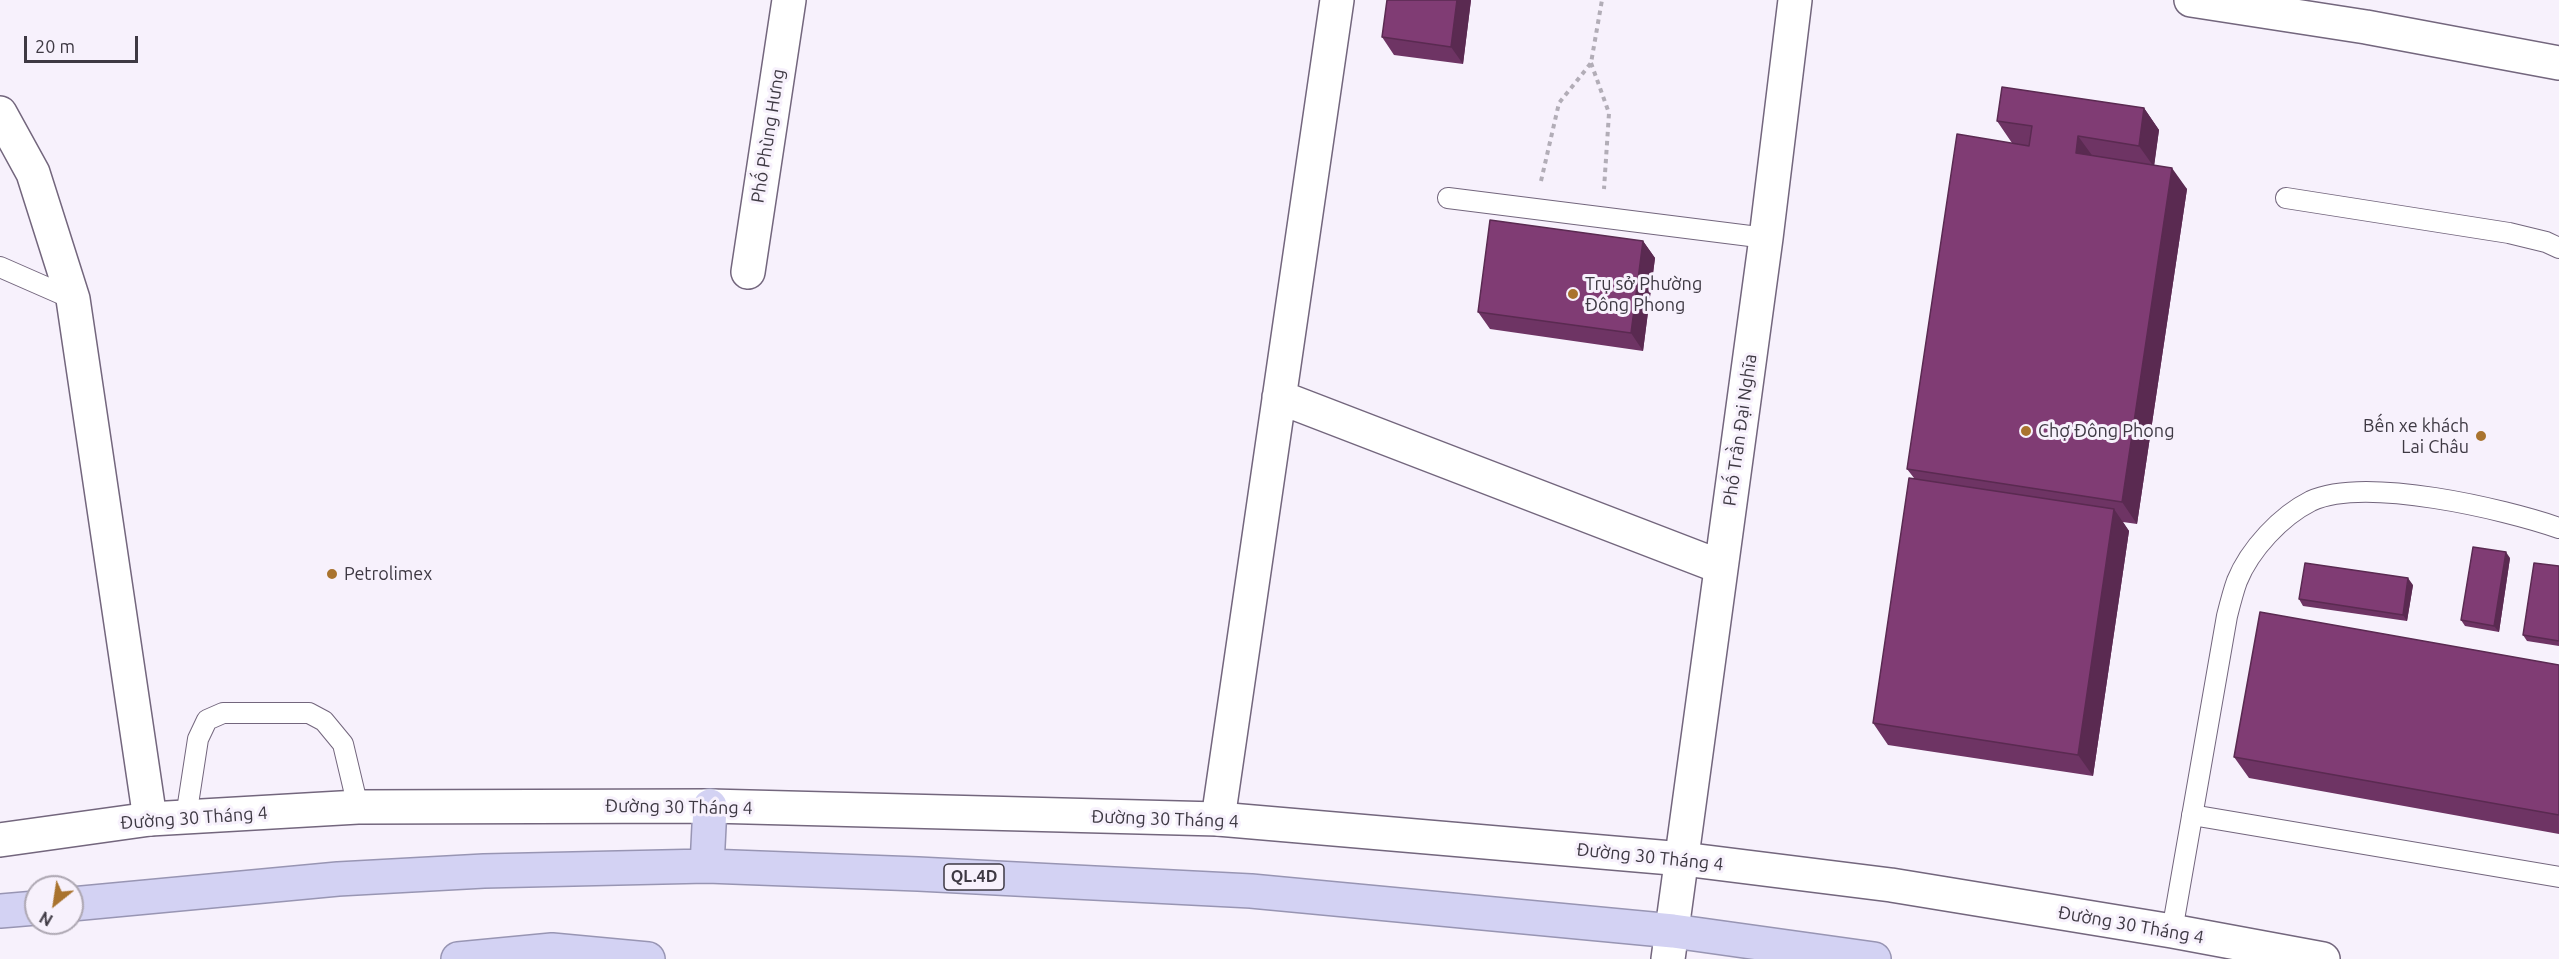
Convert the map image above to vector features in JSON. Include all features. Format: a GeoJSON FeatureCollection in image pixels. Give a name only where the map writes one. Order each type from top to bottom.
{"type":"FeatureCollection","features":[{"type":"Feature","properties":{"kind":"highway"},"geometry":{"type":"LineString","coordinates":[[707,866],[710,806]]}},
{"type":"Feature","properties":{"kind":"highway","name":"QL.4D"},"geometry":{"type":"LineString","coordinates":[[84,903],[338,879],[484,871],[707,866],[1251,891],[1670,945],[1874,959]]}},
{"type":"Feature","properties":{"kind":"highway"},"geometry":{"type":"LineString","coordinates":[[0,911],[24,909]]}},
{"type":"Feature","properties":{"kind":"highway"},"geometry":{"type":"LineString","coordinates":[[458,959],[552,950],[648,959]]}},
{"type":"Feature","properties":{"kind":"street","name":"Phố Phùng Hưng"},"geometry":{"type":"LineString","coordinates":[[748,272],[789,0]]}},
{"type":"Feature","properties":{"kind":"street"},"geometry":{"type":"LineString","coordinates":[[1218,819],[1337,0]]}},
{"type":"Feature","properties":{"kind":"street","name":"Phố Trần Đại Nghĩa"},"geometry":{"type":"LineString","coordinates":[[1670,945],[1766,238],[1795,0]]}},
{"type":"Feature","properties":{"kind":"street"},"geometry":{"type":"LineString","coordinates":[[2191,0],[2366,27],[2559,63]]}},
{"type":"Feature","properties":{"kind":"street"},"geometry":{"type":"LineString","coordinates":[[0,113],[33,173],[73,299],[150,819]]}},
{"type":"Feature","properties":{"kind":"street"},"geometry":{"type":"LineString","coordinates":[[1279,397],[1721,567]]}},
{"type":"Feature","properties":{"kind":"street","name":"Đường 30 Tháng 4"},"geometry":{"type":"LineString","coordinates":[[0,840],[150,819],[358,807],[710,806],[1218,819],[1683,859],[1891,885],[2172,931],[2323,959]]}},
{"type":"Feature","properties":{"kind":"lane"},"geometry":{"type":"LineString","coordinates":[[1448,198],[1766,238]]}},
{"type":"Feature","properties":{"kind":"lane"},"geometry":{"type":"LineString","coordinates":[[2286,198],[2509,233],[2546,242],[2559,248]]}},
{"type":"Feature","properties":{"kind":"lane"},"geometry":{"type":"LineString","coordinates":[[0,267],[73,299]]}},
{"type":"Feature","properties":{"kind":"lane"},"geometry":{"type":"LineString","coordinates":[[2172,931],[2215,673],[2227,616],[2237,580],[2270,533],[2289,516],[2312,501],[2345,493],[2398,494],[2456,501],[2511,513],[2559,528]]}},
{"type":"Feature","properties":{"kind":"lane"},"geometry":{"type":"LineString","coordinates":[[186,817],[198,739],[207,720],[223,713],[309,713],[324,721],[344,744],[358,807]]}},
{"type":"Feature","properties":{"kind":"lane"},"geometry":{"type":"LineString","coordinates":[[2192,815],[2559,877]]}},
{"type":"Feature","properties":{"kind":"path"},"geometry":{"type":"LineString","coordinates":[[1535,208],[1559,103],[1591,63],[1602,0]]}},
{"type":"Feature","properties":{"kind":"path"},"geometry":{"type":"LineString","coordinates":[[1591,63],[1609,113],[1602,216]]}},
{"type":"Feature","properties":{"kind":"building"},"geometry":{"type":"Polygon","coordinates":[[[1387,0],[1457,0],[1451,47],[1382,37],[1387,0]]]}},
{"type":"Feature","properties":{"kind":"building"},"geometry":{"type":"Polygon","coordinates":[[[2002,87],[2144,108],[2139,146],[2078,136],[2076,153],[2172,168],[2122,502],[1907,469],[1957,134],[2029,146],[2032,126],[1997,121],[2002,87]]]}},
{"type":"Feature","properties":{"kind":"building","name":"Trụ sở Phường Đông Phong"},"geometry":{"type":"Polygon","coordinates":[[[1490,220],[1643,241],[1631,333],[1478,312],[1490,220]]]}},
{"type":"Feature","properties":{"kind":"building"},"geometry":{"type":"Polygon","coordinates":[[[1909,478],[2114,509],[2078,755],[1873,723],[1909,478]]]}},
{"type":"Feature","properties":{"kind":"building"},"geometry":{"type":"Polygon","coordinates":[[[2473,547],[2506,552],[2494,626],[2461,620],[2473,547]]]}},
{"type":"Feature","properties":{"kind":"building"},"geometry":{"type":"Polygon","coordinates":[[[2305,563],[2408,578],[2403,615],[2299,599],[2305,563]]]}},
{"type":"Feature","properties":{"kind":"building"},"geometry":{"type":"Polygon","coordinates":[[[2534,563],[2559,566],[2559,641],[2523,635],[2534,563]]]}},
{"type":"Feature","properties":{"kind":"building"},"geometry":{"type":"Polygon","coordinates":[[[2260,612],[2559,665],[2559,815],[2234,757],[2260,612]]]}},
{"type":"Feature","properties":{"kind":"place","name":"Trụ sở Phường Đông Phong"},"geometry":{"type":"Point","coordinates":[1573,294]}},
{"type":"Feature","properties":{"kind":"place","name":"Chợ Đông Phong"},"geometry":{"type":"Point","coordinates":[2026,431]}},
{"type":"Feature","properties":{"kind":"place","name":"Bến xe khách Lai Châu"},"geometry":{"type":"Point","coordinates":[2481,436]}},
{"type":"Feature","properties":{"kind":"place","name":"Petrolimex"},"geometry":{"type":"Point","coordinates":[332,574]}}]}
